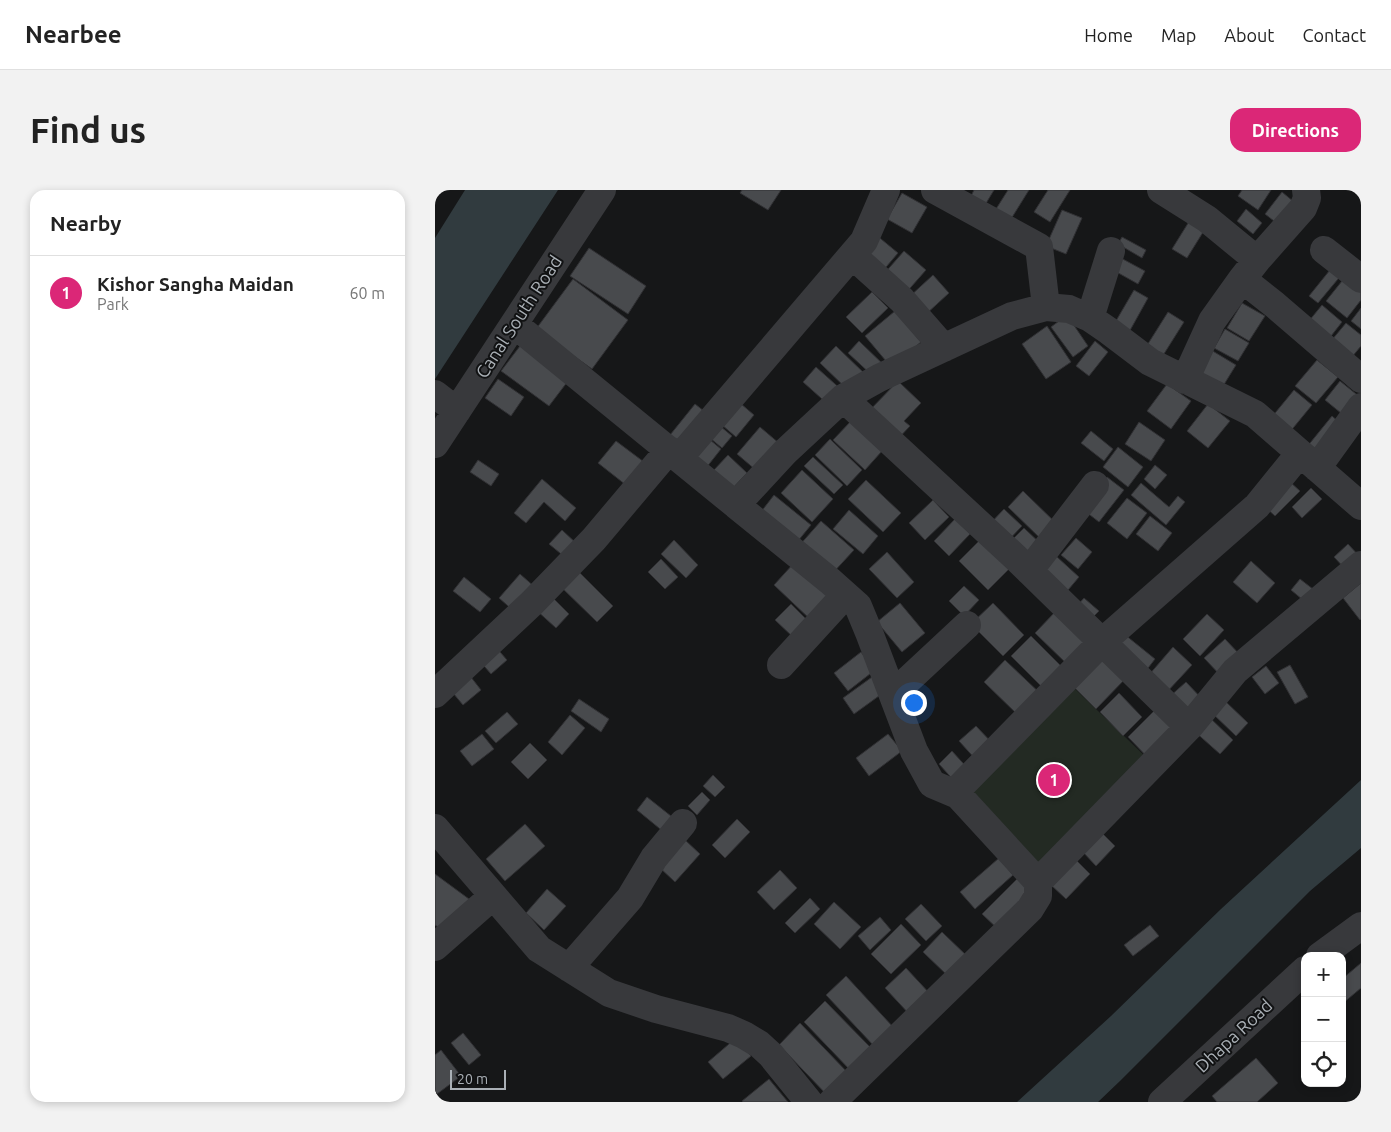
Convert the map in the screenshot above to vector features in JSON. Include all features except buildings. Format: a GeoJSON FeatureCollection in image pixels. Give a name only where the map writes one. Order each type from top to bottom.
{"type":"FeatureCollection","features":[{"type":"Feature","properties":{"kind":"street","name":"Canal South Road"},"geometry":{"type":"LineString","coordinates":[[435,444],[602,190]]}},
{"type":"Feature","properties":{"kind":"street"},"geometry":{"type":"LineString","coordinates":[[435,694],[546,589],[674,454],[864,241],[886,190]]}},
{"type":"Feature","properties":{"kind":"street"},"geometry":{"type":"LineString","coordinates":[[935,190],[1039,247],[1046,308]]}},
{"type":"Feature","properties":{"kind":"street"},"geometry":{"type":"LineString","coordinates":[[1161,190],[1207,219],[1250,270],[1275,305],[1361,380]]}},
{"type":"Feature","properties":{"kind":"street"},"geometry":{"type":"LineString","coordinates":[[1185,380],[1212,321],[1250,270],[1303,208],[1307,198],[1306,190]]}},
{"type":"Feature","properties":{"kind":"street"},"geometry":{"type":"LineString","coordinates":[[1324,250],[1361,279]]}},
{"type":"Feature","properties":{"kind":"street"},"geometry":{"type":"LineString","coordinates":[[1090,318],[1111,251]]}},
{"type":"Feature","properties":{"kind":"street"},"geometry":{"type":"LineString","coordinates":[[852,255],[902,300],[944,348]]}},
{"type":"Feature","properties":{"kind":"street"},"geometry":{"type":"LineString","coordinates":[[736,504],[785,452],[843,398],[879,378],[1012,316],[1046,308],[1069,309],[1090,318],[1150,362],[1255,414],[1361,506]]}},
{"type":"Feature","properties":{"kind":"street"},"geometry":{"type":"LineString","coordinates":[[514,324],[736,504],[858,606],[914,751],[932,784],[959,795],[1038,882],[1038,896],[1030,909],[832,1102]]}},
{"type":"Feature","properties":{"kind":"street"},"geometry":{"type":"LineString","coordinates":[[435,394],[457,411]]}},
{"type":"Feature","properties":{"kind":"street"},"geometry":{"type":"LineString","coordinates":[[843,398],[1029,571],[1189,727]]}},
{"type":"Feature","properties":{"kind":"street"},"geometry":{"type":"LineString","coordinates":[[955,793],[1102,642],[1309,461],[1361,408]]}},
{"type":"Feature","properties":{"kind":"street"},"geometry":{"type":"LineString","coordinates":[[1029,571],[1095,485]]}},
{"type":"Feature","properties":{"kind":"street"},"geometry":{"type":"LineString","coordinates":[[1038,882],[1189,727],[1235,671],[1361,565]]}},
{"type":"Feature","properties":{"kind":"street"},"geometry":{"type":"LineString","coordinates":[[781,665],[845,595]]}},
{"type":"Feature","properties":{"kind":"street"},"geometry":{"type":"LineString","coordinates":[[893,694],[967,625]]}},
{"type":"Feature","properties":{"kind":"street"},"geometry":{"type":"LineString","coordinates":[[569,968],[630,898],[654,858],[683,823]]}},
{"type":"Feature","properties":{"kind":"street"},"geometry":{"type":"LineString","coordinates":[[439,843],[493,896],[539,949],[609,993],[656,1010],[727,1028],[744,1035],[759,1044],[771,1055],[809,1102]]}},
{"type":"Feature","properties":{"kind":"street"},"geometry":{"type":"LineString","coordinates":[[435,947],[493,896]]}},
{"type":"Feature","properties":{"kind":"street"},"geometry":{"type":"LineString","coordinates":[[1325,952],[1361,926]]}},
{"type":"Feature","properties":{"kind":"street","name":"Dhapa Road"},"geometry":{"type":"LineString","coordinates":[[1163,1102],[1301,974]]}},
{"type":"Feature","properties":{"kind":"shaded area"},"geometry":{"type":"Polygon","coordinates":[[[465,190],[558,190],[435,379],[435,238],[465,190]]]}},
{"type":"Feature","properties":{"kind":"shaded area"},"geometry":{"type":"Polygon","coordinates":[[[1070,684],[1150,761],[1040,880],[960,793],[1070,684]]]}},
{"type":"Feature","properties":{"kind":"shaded area"},"geometry":{"type":"Polygon","coordinates":[[[1361,780],[1361,848],[1310,891],[1098,1102],[1017,1102],[1111,1016],[1221,909],[1361,780]]]}},
{"type":"Feature","properties":{"kind":"place","name":"Kishor Sangha Maidan"},"geometry":{"type":"Point","coordinates":[1054,780]}}]}
